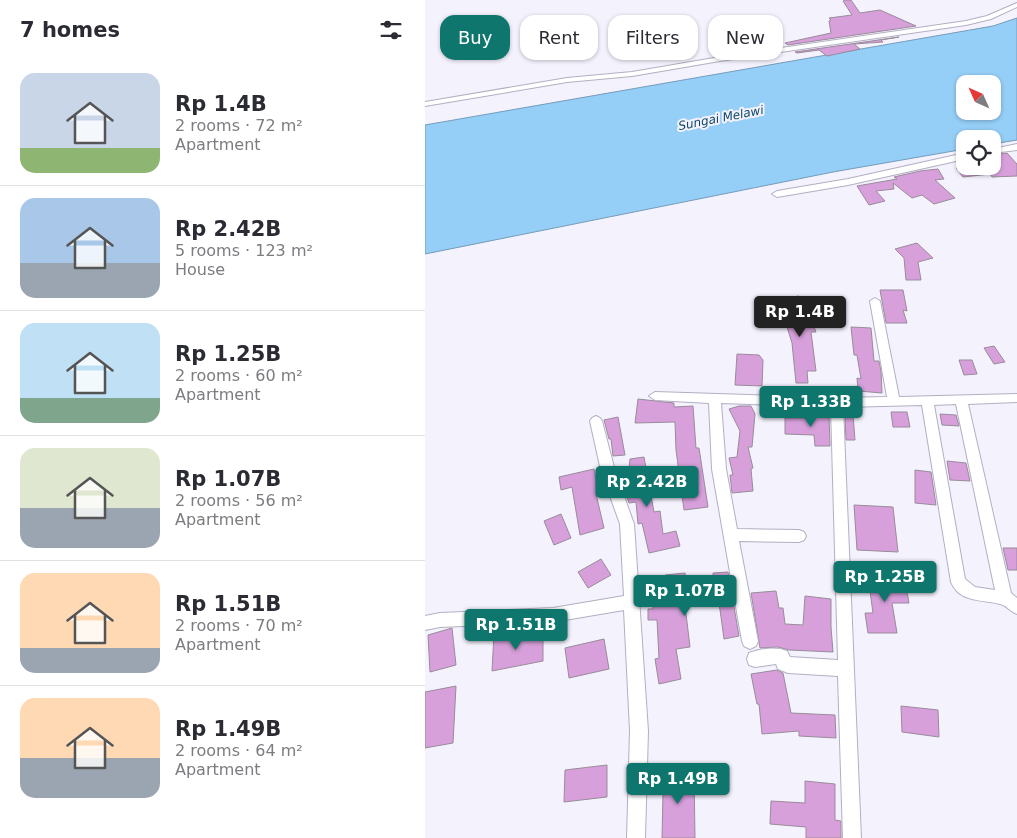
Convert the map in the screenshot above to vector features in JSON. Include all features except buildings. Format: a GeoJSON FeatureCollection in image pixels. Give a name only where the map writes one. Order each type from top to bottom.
{"type":"FeatureCollection","features":[{"type":"Feature","properties":{"kind":"street"},"geometry":{"type":"LineString","coordinates":[[425,104],[567,80],[632,74],[720,58],[810,47],[966,23],[989,18],[1017,5]]}},
{"type":"Feature","properties":{"kind":"street"},"geometry":{"type":"LineString","coordinates":[[1001,150],[1016,149]]}},
{"type":"Feature","properties":{"kind":"street"},"geometry":{"type":"LineString","coordinates":[[777,194],[848,182],[956,158]]}},
{"type":"Feature","properties":{"kind":"street"},"geometry":{"type":"LineString","coordinates":[[875,301],[893,402]]}},
{"type":"Feature","properties":{"kind":"street"},"geometry":{"type":"LineString","coordinates":[[655,396],[837,403],[961,398],[1017,398]]}},
{"type":"Feature","properties":{"kind":"street"},"geometry":{"type":"LineString","coordinates":[[715,398],[719,469],[751,641]]}},
{"type":"Feature","properties":{"kind":"street"},"geometry":{"type":"LineString","coordinates":[[961,398],[1004,598]]}},
{"type":"Feature","properties":{"kind":"street"},"geometry":{"type":"LineString","coordinates":[[927,400],[958,582],[961,587],[971,593],[1004,598],[1017,607]]}},
{"type":"Feature","properties":{"kind":"street"},"geometry":{"type":"LineString","coordinates":[[837,403],[852,838]]}},
{"type":"Feature","properties":{"kind":"street"},"geometry":{"type":"LineString","coordinates":[[596,421],[608,472],[627,524],[639,731],[637,838]]}},
{"type":"Feature","properties":{"kind":"street"},"geometry":{"type":"LineString","coordinates":[[731,534],[799,536]]}},
{"type":"Feature","properties":{"kind":"street"},"geometry":{"type":"LineString","coordinates":[[425,623],[440,620],[553,616],[631,602]]}},
{"type":"Feature","properties":{"kind":"street"},"geometry":{"type":"LineString","coordinates":[[755,659],[781,656],[784,663],[788,665],[847,669]]}},
{"type":"Feature","properties":{"kind":"water","name":"Sungai Melawi"},"geometry":{"type":"Polygon","coordinates":[[[1017,18],[1017,140],[1001,143],[1001,130],[956,130],[956,151],[833,172],[425,254],[425,125],[993,26],[1017,18]]]}}]}
